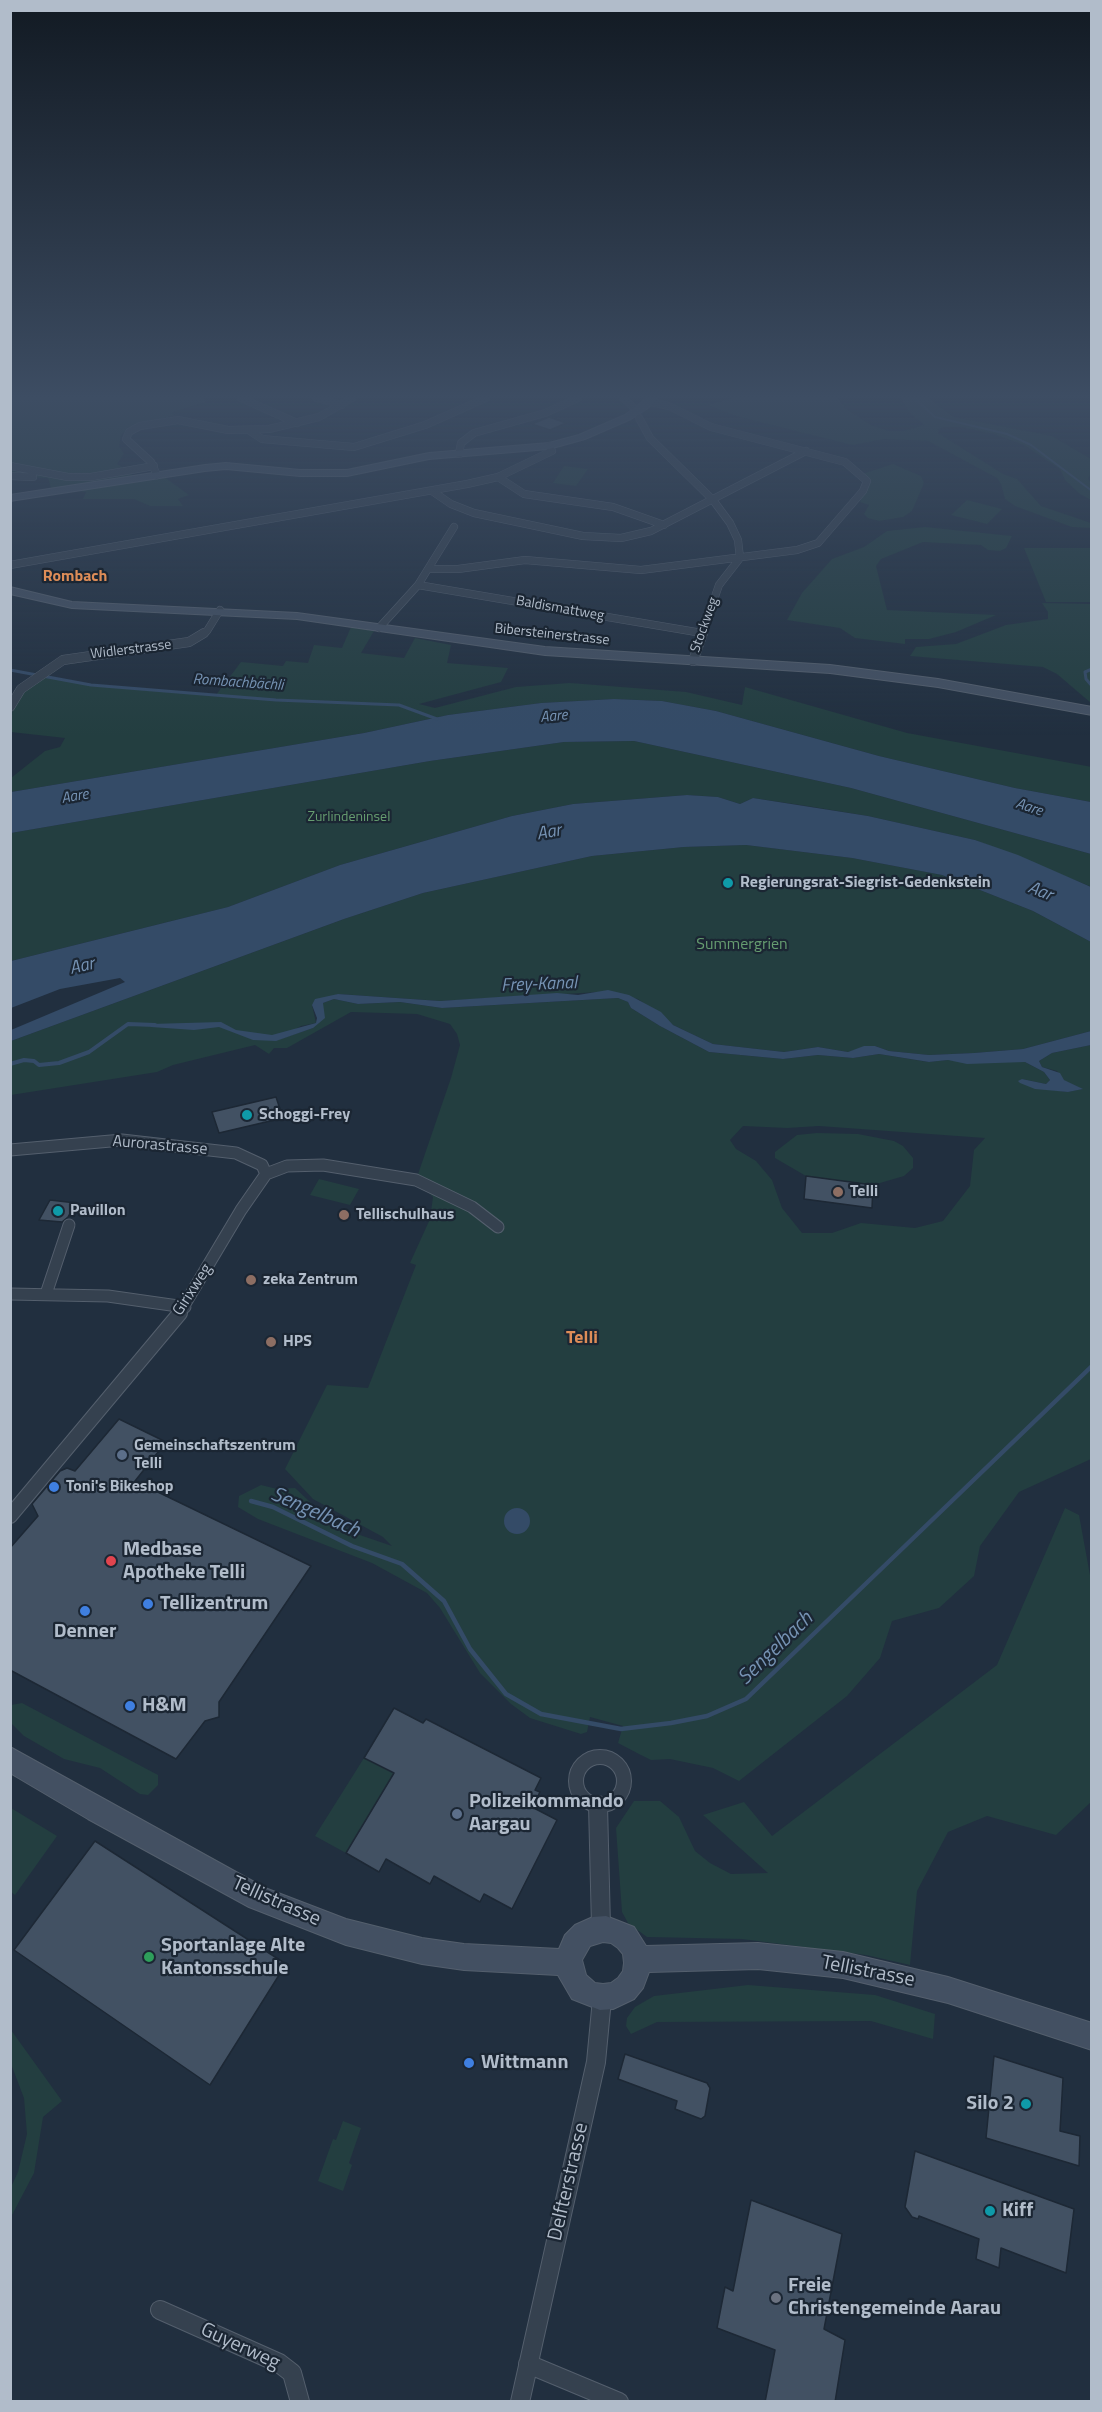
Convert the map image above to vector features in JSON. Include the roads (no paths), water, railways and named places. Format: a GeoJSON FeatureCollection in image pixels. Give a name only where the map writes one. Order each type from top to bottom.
{"type":"FeatureCollection","features":[{"type":"Feature","properties":{"kind":"main road","name":"Bibersteinerstrasse"},"geometry":{"type":"LineString","coordinates":[[10,590],[72,605],[220,610],[297,616],[536,650],[819,668],[896,676],[1092,711]]}},
{"type":"Feature","properties":{"kind":"main road","name":"Tellistrasse"},"geometry":{"type":"LineString","coordinates":[[10,1759],[97,1810],[258,1898],[346,1932],[422,1951],[464,1957],[570,1963]]}},
{"type":"Feature","properties":{"kind":"main road"},"geometry":{"type":"LineString","coordinates":[[601,1927],[609,1928],[625,1936],[636,1960],[634,1977],[625,1991],[602,1999],[582,1990],[573,1978],[570,1963],[571,1954],[579,1938],[585,1932],[601,1927]]}},
{"type":"Feature","properties":{"kind":"main road","name":"Tellistrasse"},"geometry":{"type":"LineString","coordinates":[[636,1960],[662,1957],[758,1956],[843,1965],[948,1990],[1092,2037]]}},
{"type":"Feature","properties":{"kind":"street"},"geometry":{"type":"LineString","coordinates":[[10,565],[320,511]]}},
{"type":"Feature","properties":{"kind":"street"},"geometry":{"type":"LineString","coordinates":[[468,511],[597,538],[634,537],[692,511]]}},
{"type":"Feature","properties":{"kind":"street"},"geometry":{"type":"LineString","coordinates":[[623,511],[664,525]]}},
{"type":"Feature","properties":{"kind":"street"},"geometry":{"type":"LineString","coordinates":[[721,511],[734,529],[740,558]]}},
{"type":"Feature","properties":{"kind":"street"},"geometry":{"type":"LineString","coordinates":[[430,569],[458,569],[534,560],[641,570],[797,550],[818,543],[846,511]]}},
{"type":"Feature","properties":{"kind":"street"},"geometry":{"type":"LineString","coordinates":[[379,628],[430,569],[454,527]]}},
{"type":"Feature","properties":{"kind":"street","name":"Stockweg"},"geometry":{"type":"LineString","coordinates":[[693,661],[719,585],[740,558]]}},
{"type":"Feature","properties":{"kind":"street","name":"Baldismattweg"},"geometry":{"type":"LineString","coordinates":[[418,585],[702,633]]}},
{"type":"Feature","properties":{"kind":"street","name":"Widlerstrasse"},"geometry":{"type":"LineString","coordinates":[[10,706],[15,694],[63,660],[189,642],[207,631],[220,610]]}},
{"type":"Feature","properties":{"kind":"street","name":"Aurorastrasse"},"geometry":{"type":"LineString","coordinates":[[10,1150],[122,1140],[236,1153],[262,1165],[266,1174]]}},
{"type":"Feature","properties":{"kind":"street"},"geometry":{"type":"LineString","coordinates":[[266,1174],[287,1166],[323,1165],[416,1180],[472,1207],[498,1227]]}},
{"type":"Feature","properties":{"kind":"street","name":"Girixweg"},"geometry":{"type":"LineString","coordinates":[[10,1516],[184,1307],[241,1210],[266,1174]]}},
{"type":"Feature","properties":{"kind":"street"},"geometry":{"type":"LineString","coordinates":[[46,1293],[69,1225]]}},
{"type":"Feature","properties":{"kind":"street"},"geometry":{"type":"LineString","coordinates":[[10,1294],[108,1296],[184,1307]]}},
{"type":"Feature","properties":{"kind":"street"},"geometry":{"type":"LineString","coordinates":[[598,1805],[601,1927]]}},
{"type":"Feature","properties":{"kind":"street","name":"Delfterstrasse"},"geometry":{"type":"LineString","coordinates":[[520,2402],[596,2062],[602,1999]]}},
{"type":"Feature","properties":{"kind":"street","name":"Guyerweg"},"geometry":{"type":"LineString","coordinates":[[160,2310],[279,2363],[292,2373],[300,2402]]}},
{"type":"Feature","properties":{"kind":"street"},"geometry":{"type":"LineString","coordinates":[[528,2364],[619,2402]]}},
{"type":"Feature","properties":{"kind":"water","name":"Aare"},"geometry":{"type":"Polygon","coordinates":[[[614,699],[662,701],[716,711],[879,756],[1015,788],[1091,802],[1091,854],[851,788],[634,741],[564,742],[430,761],[11,833],[11,792],[364,733],[448,715],[541,703],[614,699]]]}},
{"type":"Feature","properties":{"kind":"water","name":"Aar"},"geometry":{"type":"Polygon","coordinates":[[[687,795],[718,797],[740,804],[753,798],[868,816],[975,840],[1018,855],[1091,887],[1091,942],[1033,911],[942,875],[852,858],[746,845],[684,847],[592,856],[423,893],[344,919],[11,1041],[11,1030],[125,982],[120,978],[60,989],[11,1008],[11,961],[228,907],[340,865],[512,816],[573,804],[687,795]]]}},
{"type":"Feature","properties":{"kind":"water","name":"Frey-Kanal"},"geometry":{"type":"Polygon","coordinates":[[[608,990],[629,995],[661,1012],[673,1025],[713,1044],[784,1052],[818,1047],[848,1052],[864,1046],[875,1046],[889,1051],[929,1055],[1023,1049],[1091,1031],[1091,1045],[1052,1053],[1039,1061],[1042,1067],[1060,1073],[1064,1080],[1083,1089],[1068,1092],[1035,1089],[1020,1083],[1018,1081],[1022,1079],[1046,1084],[1050,1080],[1044,1072],[1025,1062],[967,1064],[948,1060],[929,1062],[879,1054],[853,1058],[818,1055],[783,1059],[709,1052],[660,1026],[631,1008],[628,1002],[618,998],[442,1008],[400,1002],[358,1004],[334,999],[323,1003],[325,1018],[313,1028],[276,1041],[253,1040],[219,1027],[194,1030],[151,1027],[150,1024],[221,1022],[236,1030],[272,1035],[316,1023],[317,1018],[312,1005],[315,999],[338,994],[440,1001],[557,993],[578,995],[608,990]]]}},
{"type":"Feature","properties":{"kind":"water"},"geometry":{"type":"Polygon","coordinates":[[[517,1508],[526,1512],[530,1521],[526,1530],[517,1534],[508,1530],[504,1521],[508,1512],[517,1508]]]}},
{"type":"Feature","properties":{"kind":"waterway"},"geometry":{"type":"LineString","coordinates":[[1092,669],[1085,672],[1086,679],[1092,686]]}},
{"type":"Feature","properties":{"kind":"waterway","name":"Rombachbächli"},"geometry":{"type":"LineString","coordinates":[[10,670],[91,685],[276,700],[399,705],[437,719]]}},
{"type":"Feature","properties":{"kind":"waterway","name":"Frey-Kanal"},"geometry":{"type":"LineString","coordinates":[[10,1064],[24,1060],[34,1061],[39,1065],[59,1063],[89,1052],[128,1024],[155,1025]]}},
{"type":"Feature","properties":{"kind":"waterway","name":"Sengelbach"},"geometry":{"type":"LineString","coordinates":[[251,1501],[273,1507],[352,1546],[402,1564],[444,1601],[470,1649],[506,1694],[541,1714],[621,1729],[671,1723],[707,1716],[746,1699],[1092,1366]]}},
{"type":"Feature","properties":{"kind":"place","name":"Regierungsrat-Siegrist-Gedenkstein"},"geometry":{"type":"Point","coordinates":[728,883]}},
{"type":"Feature","properties":{"kind":"place","name":"Schoggi-Frey"},"geometry":{"type":"Point","coordinates":[247,1115]}},
{"type":"Feature","properties":{"kind":"place","name":"Telli"},"geometry":{"type":"Point","coordinates":[838,1192]}},
{"type":"Feature","properties":{"kind":"place","name":"Pavillon"},"geometry":{"type":"Point","coordinates":[58,1211]}},
{"type":"Feature","properties":{"kind":"place","name":"Tellischulhaus"},"geometry":{"type":"Point","coordinates":[344,1215]}},
{"type":"Feature","properties":{"kind":"place","name":"zeka Zentrum"},"geometry":{"type":"Point","coordinates":[251,1280]}},
{"type":"Feature","properties":{"kind":"place","name":"HPS"},"geometry":{"type":"Point","coordinates":[271,1342]}},
{"type":"Feature","properties":{"kind":"place","name":"Gemeinschaftszentrum Telli"},"geometry":{"type":"Point","coordinates":[122,1455]}},
{"type":"Feature","properties":{"kind":"place","name":"Toni's Bikeshop"},"geometry":{"type":"Point","coordinates":[54,1487]}},
{"type":"Feature","properties":{"kind":"place","name":"Medbase Apotheke Telli"},"geometry":{"type":"Point","coordinates":[111,1561]}},
{"type":"Feature","properties":{"kind":"place","name":"Tellizentrum"},"geometry":{"type":"Point","coordinates":[148,1604]}},
{"type":"Feature","properties":{"kind":"place","name":"Denner"},"geometry":{"type":"Point","coordinates":[85,1611]}},
{"type":"Feature","properties":{"kind":"place","name":"H&M"},"geometry":{"type":"Point","coordinates":[130,1706]}},
{"type":"Feature","properties":{"kind":"place","name":"Polizeikommando Aargau"},"geometry":{"type":"Point","coordinates":[457,1814]}},
{"type":"Feature","properties":{"kind":"place","name":"Sportanlage Alte Kantonsschule"},"geometry":{"type":"Point","coordinates":[149,1957]}},
{"type":"Feature","properties":{"kind":"place","name":"Wittmann"},"geometry":{"type":"Point","coordinates":[469,2063]}},
{"type":"Feature","properties":{"kind":"place","name":"Silo 2"},"geometry":{"type":"Point","coordinates":[1026,2104]}},
{"type":"Feature","properties":{"kind":"place","name":"Kiff"},"geometry":{"type":"Point","coordinates":[990,2211]}},
{"type":"Feature","properties":{"kind":"place","name":"Freie Christengemeinde Aarau"},"geometry":{"type":"Point","coordinates":[776,2298]}},
{"type":"Feature","properties":{"kind":"district","name":"Rombach"},"geometry":{"type":"Point","coordinates":[75,577]}},
{"type":"Feature","properties":{"kind":"district","name":"Telli"},"geometry":{"type":"Point","coordinates":[582,1339]}},
{"type":"Feature","properties":{"kind":"park label","name":"Zurlindeninsel"},"geometry":{"type":"Point","coordinates":[349,818]}},
{"type":"Feature","properties":{"kind":"park label","name":"Summergrien"},"geometry":{"type":"Point","coordinates":[742,945]}}]}
